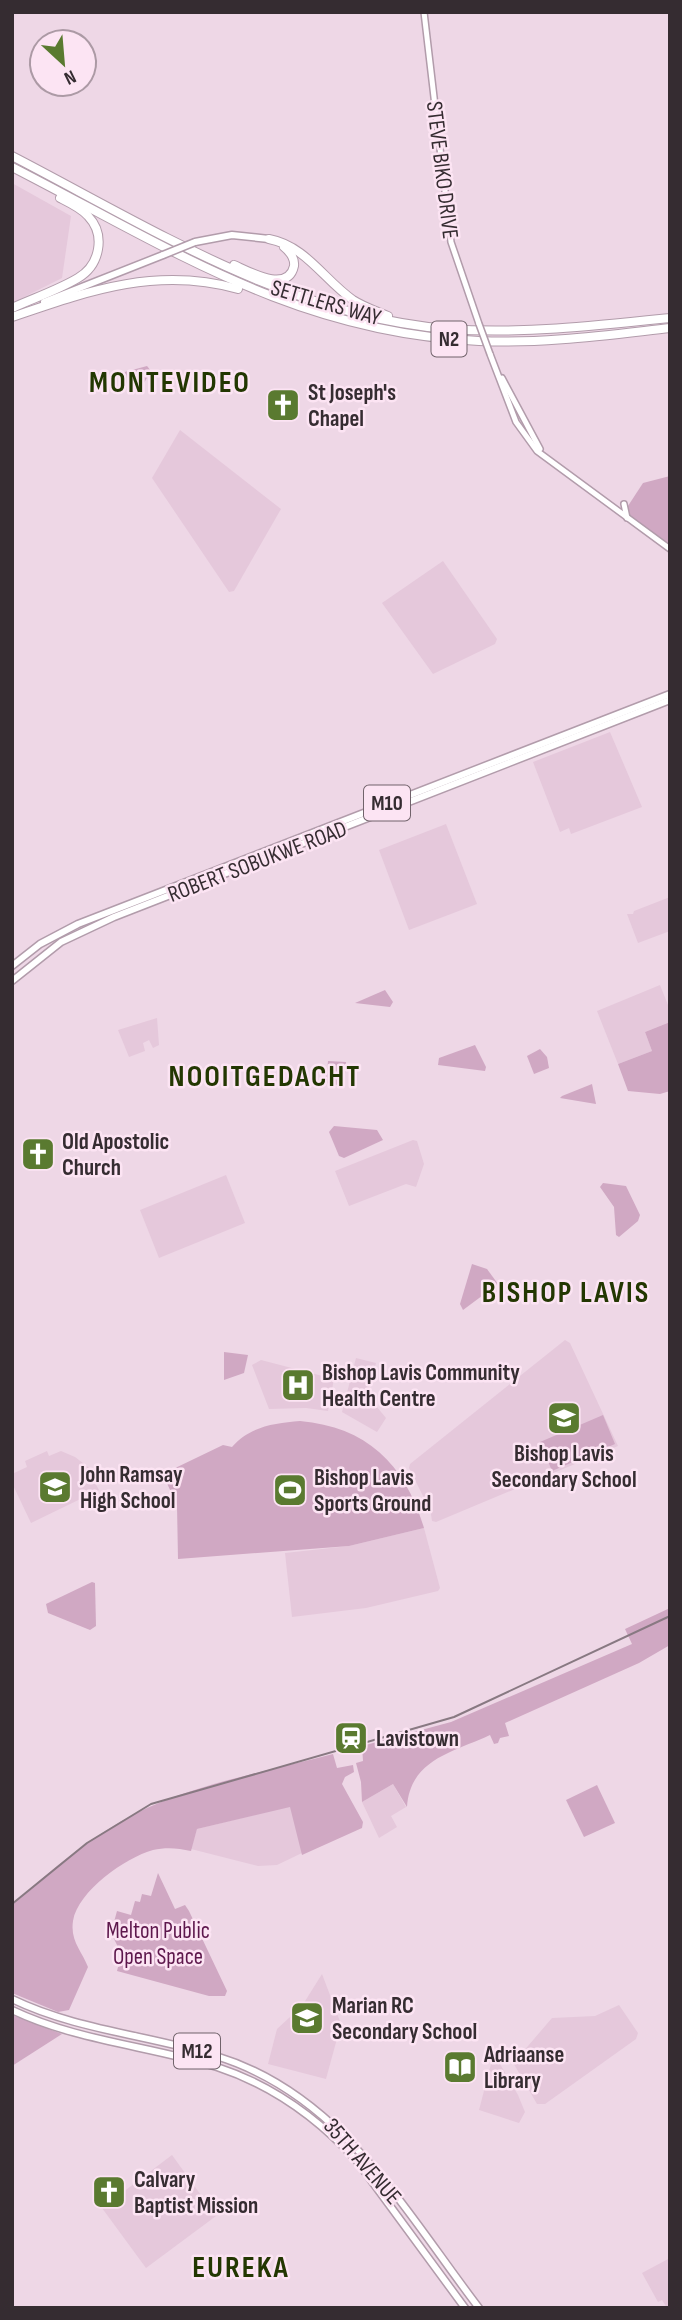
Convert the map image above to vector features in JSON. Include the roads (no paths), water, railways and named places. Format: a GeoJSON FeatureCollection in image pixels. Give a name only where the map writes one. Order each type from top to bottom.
{"type":"FeatureCollection","features":[{"type":"Feature","properties":{"kind":"highway","name":"SETTLERS WAY"},"geometry":{"type":"LineString","coordinates":[[12,156],[194,246],[252,279],[323,305],[396,322],[554,330],[670,318]]}},
{"type":"Feature","properties":{"kind":"highway"},"geometry":{"type":"LineString","coordinates":[[12,169],[87,215],[97,229],[99,247],[94,263],[79,278],[12,309]]}},
{"type":"Feature","properties":{"kind":"highway","name":"SETTLERS WAY"},"geometry":{"type":"LineString","coordinates":[[12,169],[220,276],[285,303],[377,329],[466,341],[543,341],[670,328]]}},
{"type":"Feature","properties":{"kind":"highway"},"geometry":{"type":"LineString","coordinates":[[269,239],[302,254],[352,299],[373,311],[397,319],[476,327]]}},
{"type":"Feature","properties":{"kind":"highway"},"geometry":{"type":"LineString","coordinates":[[194,246],[265,278],[282,279],[291,272],[293,259],[288,251],[269,239]]}},
{"type":"Feature","properties":{"kind":"highway"},"geometry":{"type":"LineString","coordinates":[[12,316],[103,286],[154,279],[211,282],[285,303]]}},
{"type":"Feature","properties":{"kind":"main road","name":"STEVE BIKO DRIVE"},"geometry":{"type":"LineString","coordinates":[[424,12],[451,242],[476,327],[536,444],[553,465],[670,549]]}},
{"type":"Feature","properties":{"kind":"main road"},"geometry":{"type":"LineString","coordinates":[[12,316],[163,255],[232,234],[269,239]]}},
{"type":"Feature","properties":{"kind":"main road"},"geometry":{"type":"LineString","coordinates":[[12,309],[90,283]]}},
{"type":"Feature","properties":{"kind":"main road"},"geometry":{"type":"LineString","coordinates":[[624,504],[627,519]]}},
{"type":"Feature","properties":{"kind":"main road","name":"ROBERT SOBUKWE ROAD"},"geometry":{"type":"LineString","coordinates":[[12,966],[40,944],[91,918],[670,694]]}},
{"type":"Feature","properties":{"kind":"main road","name":"ROBERT SOBUKWE ROAD"},"geometry":{"type":"LineString","coordinates":[[12,981],[61,942],[114,917],[670,700]]}},
{"type":"Feature","properties":{"kind":"main road","name":"35TH AVENUE"},"geometry":{"type":"LineString","coordinates":[[12,1999],[55,2016],[218,2056],[267,2076],[302,2098],[332,2121],[363,2153],[479,2308]]}},
{"type":"Feature","properties":{"kind":"main road","name":"35TH AVENUE"},"geometry":{"type":"LineString","coordinates":[[12,2010],[70,2032],[218,2068],[286,2099],[338,2141],[357,2161],[465,2308]]}},
{"type":"Feature","properties":{"kind":"railway"},"geometry":{"type":"LineString","coordinates":[[12,1904],[87,1843],[151,1804],[454,1717],[670,1616]]}},
{"type":"Feature","properties":{"kind":"place","name":"St Joseph's Chapel"},"geometry":{"type":"Point","coordinates":[283,405]}},
{"type":"Feature","properties":{"kind":"place","name":"Old Apostolic Church"},"geometry":{"type":"Point","coordinates":[38,1154]}},
{"type":"Feature","properties":{"kind":"place","name":"Bishop Lavis Community Health Centre"},"geometry":{"type":"Point","coordinates":[298,1385]}},
{"type":"Feature","properties":{"kind":"place","name":"Bishop Lavis Secondary School"},"geometry":{"type":"Point","coordinates":[564,1418]}},
{"type":"Feature","properties":{"kind":"place","name":"John Ramsay High School"},"geometry":{"type":"Point","coordinates":[55,1487]}},
{"type":"Feature","properties":{"kind":"place","name":"Bishop Lavis Sports Ground"},"geometry":{"type":"Point","coordinates":[290,1490]}},
{"type":"Feature","properties":{"kind":"place","name":"Lavistown"},"geometry":{"type":"Point","coordinates":[351,1738]}},
{"type":"Feature","properties":{"kind":"place","name":"Marian RC Secondary School"},"geometry":{"type":"Point","coordinates":[307,2018]}},
{"type":"Feature","properties":{"kind":"place","name":"Adriaanse Library"},"geometry":{"type":"Point","coordinates":[460,2067]}},
{"type":"Feature","properties":{"kind":"place","name":"Calvary Baptist Mission"},"geometry":{"type":"Point","coordinates":[109,2192]}},
{"type":"Feature","properties":{"kind":"district","name":"MONTEVIDEO"},"geometry":{"type":"Point","coordinates":[170,382]}},
{"type":"Feature","properties":{"kind":"district","name":"NOOITGEDACHT"},"geometry":{"type":"Point","coordinates":[265,1076]}},
{"type":"Feature","properties":{"kind":"district","name":"BISHOP LAVIS"},"geometry":{"type":"Point","coordinates":[566,1292]}},
{"type":"Feature","properties":{"kind":"district","name":"EUREKA"},"geometry":{"type":"Point","coordinates":[241,2267]}},
{"type":"Feature","properties":{"kind":"park label","name":"Melton Public Open Space"},"geometry":{"type":"Point","coordinates":[158,1943]}}]}
